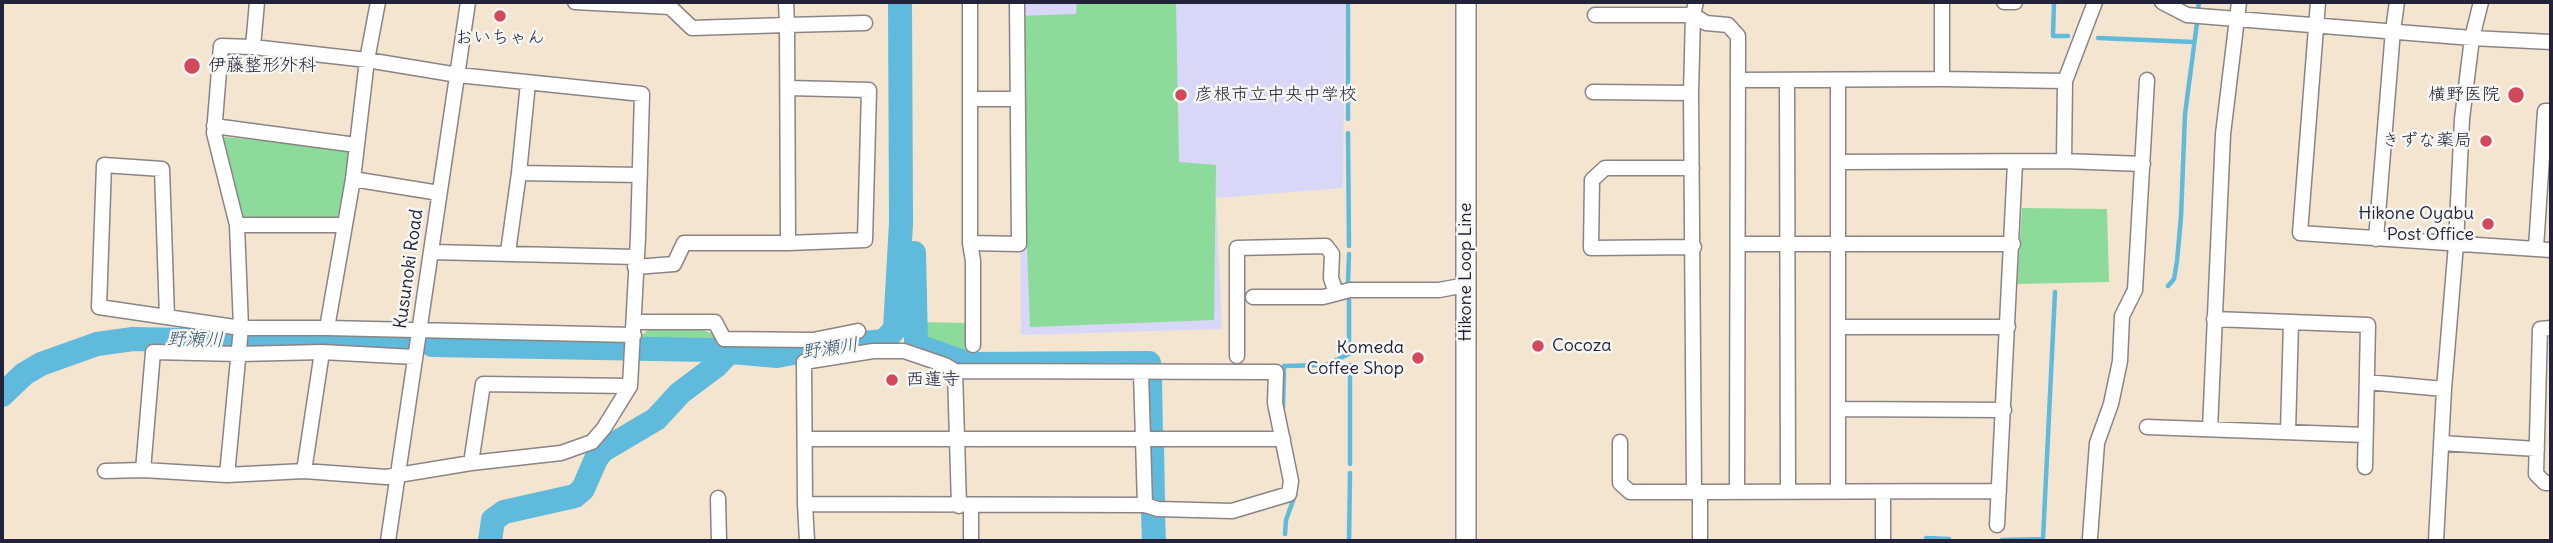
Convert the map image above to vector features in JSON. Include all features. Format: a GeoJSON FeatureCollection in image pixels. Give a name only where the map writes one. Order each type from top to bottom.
{"type":"FeatureCollection","features":[{"type":"Feature","properties":{"kind":"main road","name":"Hikone Loop Line"},"geometry":{"type":"LineString","coordinates":[[1466,2],[1466,541]]}},
{"type":"Feature","properties":{"kind":"street"},"geometry":{"type":"LineString","coordinates":[[253,47],[257,2]]}},
{"type":"Feature","properties":{"kind":"street"},"geometry":{"type":"LineString","coordinates":[[327,328],[353,179],[367,60],[378,2]]}},
{"type":"Feature","properties":{"kind":"street","name":"Kusunoki Road"},"geometry":{"type":"LineString","coordinates":[[388,541],[467,2]]}},
{"type":"Feature","properties":{"kind":"street"},"geometry":{"type":"LineString","coordinates":[[575,2],[670,7],[692,28],[865,23]]}},
{"type":"Feature","properties":{"kind":"street"},"geometry":{"type":"LineString","coordinates":[[786,2],[789,88],[788,243]]}},
{"type":"Feature","properties":{"kind":"street"},"geometry":{"type":"LineString","coordinates":[[970,2],[970,243],[973,261],[974,345]]}},
{"type":"Feature","properties":{"kind":"street"},"geometry":{"type":"LineString","coordinates":[[970,243],[1018,244],[1017,2]]}},
{"type":"Feature","properties":{"kind":"street"},"geometry":{"type":"LineString","coordinates":[[1941,2],[1942,79]]}},
{"type":"Feature","properties":{"kind":"street"},"geometry":{"type":"LineString","coordinates":[[2004,2],[2015,2]]}},
{"type":"Feature","properties":{"kind":"street"},"geometry":{"type":"LineString","coordinates":[[2064,162],[2065,81],[2095,2]]}},
{"type":"Feature","properties":{"kind":"street"},"geometry":{"type":"LineString","coordinates":[[2162,2],[2187,15],[2472,38],[2551,41]]}},
{"type":"Feature","properties":{"kind":"street"},"geometry":{"type":"LineString","coordinates":[[2210,429],[2223,134],[2239,2]]}},
{"type":"Feature","properties":{"kind":"street"},"geometry":{"type":"LineString","coordinates":[[2318,2],[2300,233],[2544,249],[2545,111],[2551,111]]}},
{"type":"Feature","properties":{"kind":"street"},"geometry":{"type":"LineString","coordinates":[[2376,239],[2397,2]]}},
{"type":"Feature","properties":{"kind":"street"},"geometry":{"type":"LineString","coordinates":[[2436,541],[2462,119],[2472,38],[2481,2]]}},
{"type":"Feature","properties":{"kind":"street"},"geometry":{"type":"LineString","coordinates":[[1595,15],[1694,8]]}},
{"type":"Feature","properties":{"kind":"street"},"geometry":{"type":"LineString","coordinates":[[1694,8],[1706,23],[1728,24],[1738,36],[1737,491]]}},
{"type":"Feature","properties":{"kind":"street"},"geometry":{"type":"LineString","coordinates":[[1694,8],[1691,93],[1700,541]]}},
{"type":"Feature","properties":{"kind":"street"},"geometry":{"type":"LineString","coordinates":[[105,471],[143,470],[226,475],[304,471],[386,477],[471,463],[561,453],[592,442],[630,386],[642,94],[458,75],[367,60],[253,47],[221,46],[214,133],[237,225],[241,341],[226,475]]}},
{"type":"Feature","properties":{"kind":"street"},"geometry":{"type":"LineString","coordinates":[[1738,80],[2065,81]]}},
{"type":"Feature","properties":{"kind":"street"},"geometry":{"type":"LineString","coordinates":[[1787,80],[1788,491]]}},
{"type":"Feature","properties":{"kind":"street"},"geometry":{"type":"LineString","coordinates":[[1838,80],[1838,491]]}},
{"type":"Feature","properties":{"kind":"street"},"geometry":{"type":"LineString","coordinates":[[2091,538],[2097,443],[2111,404],[2120,360],[2122,316],[2135,290],[2147,80]]}},
{"type":"Feature","properties":{"kind":"street"},"geometry":{"type":"LineString","coordinates":[[508,252],[528,83]]}},
{"type":"Feature","properties":{"kind":"street"},"geometry":{"type":"LineString","coordinates":[[431,252],[508,252],[674,264],[684,243],[865,240],[869,90],[789,88]]}},
{"type":"Feature","properties":{"kind":"street"},"geometry":{"type":"LineString","coordinates":[[1593,92],[1691,93]]}},
{"type":"Feature","properties":{"kind":"street"},"geometry":{"type":"LineString","coordinates":[[970,99],[1017,99]]}},
{"type":"Feature","properties":{"kind":"street"},"geometry":{"type":"LineString","coordinates":[[214,126],[356,145]]}},
{"type":"Feature","properties":{"kind":"street"},"geometry":{"type":"LineString","coordinates":[[1838,162],[2143,164]]}},
{"type":"Feature","properties":{"kind":"street"},"geometry":{"type":"LineString","coordinates":[[1997,525],[2015,163]]}},
{"type":"Feature","properties":{"kind":"street"},"geometry":{"type":"LineString","coordinates":[[167,317],[162,169],[104,165],[99,307],[167,317],[241,341],[322,352],[415,357]]}},
{"type":"Feature","properties":{"kind":"street"},"geometry":{"type":"LineString","coordinates":[[1692,168],[1605,168],[1592,180],[1591,248],[1694,247]]}},
{"type":"Feature","properties":{"kind":"street"},"geometry":{"type":"LineString","coordinates":[[519,173],[640,175]]}},
{"type":"Feature","properties":{"kind":"street"},"geometry":{"type":"LineString","coordinates":[[353,179],[439,193]]}},
{"type":"Feature","properties":{"kind":"street"},"geometry":{"type":"LineString","coordinates":[[237,225],[345,225]]}},
{"type":"Feature","properties":{"kind":"street"},"geometry":{"type":"LineString","coordinates":[[1738,244],[2012,244]]}},
{"type":"Feature","properties":{"kind":"street"},"geometry":{"type":"LineString","coordinates":[[1237,356],[1237,248],[1326,246],[1332,254],[1331,278],[1336,293]]}},
{"type":"Feature","properties":{"kind":"street"},"geometry":{"type":"LineString","coordinates":[[1253,297],[1323,297],[1350,290],[1439,290],[1466,285]]}},
{"type":"Feature","properties":{"kind":"street"},"geometry":{"type":"LineString","coordinates":[[2214,319],[2368,325],[2364,467]]}},
{"type":"Feature","properties":{"kind":"street"},"geometry":{"type":"LineString","coordinates":[[2288,432],[2291,321]]}},
{"type":"Feature","properties":{"kind":"street"},"geometry":{"type":"LineString","coordinates":[[143,470],[153,352],[327,328],[634,338],[715,322],[724,339],[813,340],[859,331]]}},
{"type":"Feature","properties":{"kind":"street"},"geometry":{"type":"LineString","coordinates":[[1838,327],[2008,327]]}},
{"type":"Feature","properties":{"kind":"street"},"geometry":{"type":"LineString","coordinates":[[2551,328],[2540,328],[2536,474],[2545,483],[2551,483]]}},
{"type":"Feature","properties":{"kind":"street"},"geometry":{"type":"LineString","coordinates":[[805,504],[1145,505],[1158,509],[1232,510],[1289,494],[1291,481],[1275,403],[1276,372],[955,371],[904,351],[873,351],[804,362],[805,504],[807,541]]}},
{"type":"Feature","properties":{"kind":"street"},"geometry":{"type":"LineString","coordinates":[[304,471],[322,352]]}},
{"type":"Feature","properties":{"kind":"street"},"geometry":{"type":"LineString","coordinates":[[955,371],[958,439],[971,541]]}},
{"type":"Feature","properties":{"kind":"street"},"geometry":{"type":"LineString","coordinates":[[1140,373],[1145,505]]}},
{"type":"Feature","properties":{"kind":"street"},"geometry":{"type":"LineString","coordinates":[[2367,382],[2444,389]]}},
{"type":"Feature","properties":{"kind":"street"},"geometry":{"type":"LineString","coordinates":[[471,463],[483,384],[630,386]]}},
{"type":"Feature","properties":{"kind":"street"},"geometry":{"type":"LineString","coordinates":[[1838,409],[2004,410]]}},
{"type":"Feature","properties":{"kind":"street"},"geometry":{"type":"LineString","coordinates":[[2147,427],[2365,435]]}},
{"type":"Feature","properties":{"kind":"street"},"geometry":{"type":"LineString","coordinates":[[806,439],[1283,439]]}},
{"type":"Feature","properties":{"kind":"street"},"geometry":{"type":"LineString","coordinates":[[1620,442],[1620,483],[1630,492],[1999,491]]}},
{"type":"Feature","properties":{"kind":"street"},"geometry":{"type":"LineString","coordinates":[[2441,443],[2537,449]]}},
{"type":"Feature","properties":{"kind":"street"},"geometry":{"type":"LineString","coordinates":[[1883,492],[1883,541]]}},
{"type":"Feature","properties":{"kind":"street"},"geometry":{"type":"LineString","coordinates":[[718,498],[719,541]]}},
{"type":"Feature","properties":{"kind":"shaded area","name":"彦根市立中央中学校"},"geometry":{"type":"Polygon","coordinates":[[[1018,2],[1345,2],[1343,188],[1216,198],[1222,329],[1021,335],[1018,2]]]}},
{"type":"Feature","properties":{"kind":"green space","name":"彦根市立中央中学校"},"geometry":{"type":"Polygon","coordinates":[[[1077,2],[1176,2],[1179,162],[1216,165],[1214,320],[1030,327],[1018,16],[1076,14],[1077,2]]]}},
{"type":"Feature","properties":{"kind":"green space"},"geometry":{"type":"Polygon","coordinates":[[[224,137],[346,148],[350,155],[341,213],[335,219],[247,219],[239,214],[221,142],[224,137]]]}},
{"type":"Feature","properties":{"kind":"green space"},"geometry":{"type":"Polygon","coordinates":[[[2022,208],[2107,209],[2109,282],[2017,284],[2022,208]]]}},
{"type":"Feature","properties":{"kind":"green space"},"geometry":{"type":"Polygon","coordinates":[[[921,322],[966,323],[966,353],[925,340],[921,334],[921,322]]]}},
{"type":"Feature","properties":{"kind":"green space"},"geometry":{"type":"Polygon","coordinates":[[[650,328],[695,328],[711,333],[718,339],[718,343],[641,342],[640,337],[650,328]]]}},
{"type":"Feature","properties":{"kind":"waterway","name":"野瀬川"},"geometry":{"type":"LineString","coordinates":[[432,345],[709,350],[777,356],[830,346],[884,341],[895,329],[901,223],[900,2]]}},
{"type":"Feature","properties":{"kind":"waterway"},"geometry":{"type":"LineString","coordinates":[[1348,2],[1348,119]]}},
{"type":"Feature","properties":{"kind":"waterway"},"geometry":{"type":"LineString","coordinates":[[2054,2],[2053,36],[2068,36]]}},
{"type":"Feature","properties":{"kind":"waterway"},"geometry":{"type":"LineString","coordinates":[[2198,9],[2199,2]]}},
{"type":"Feature","properties":{"kind":"waterway"},"geometry":{"type":"LineString","coordinates":[[2168,286],[2174,279],[2177,261],[2185,114],[2197,23]]}},
{"type":"Feature","properties":{"kind":"waterway"},"geometry":{"type":"LineString","coordinates":[[2098,38],[2194,42]]}},
{"type":"Feature","properties":{"kind":"waterway"},"geometry":{"type":"LineString","coordinates":[[1348,133],[1349,246]]}},
{"type":"Feature","properties":{"kind":"waterway"},"geometry":{"type":"LineString","coordinates":[[914,253],[918,346],[970,364],[1149,363],[1149,368]]}},
{"type":"Feature","properties":{"kind":"waterway"},"geometry":{"type":"LineString","coordinates":[[1348,282],[1349,254]]}},
{"type":"Feature","properties":{"kind":"waterway"},"geometry":{"type":"LineString","coordinates":[[2002,540],[2043,539],[2055,292]]}},
{"type":"Feature","properties":{"kind":"waterway"},"geometry":{"type":"LineString","coordinates":[[1283,407],[1284,366],[1326,365],[1349,354],[1349,300]]}},
{"type":"Feature","properties":{"kind":"waterway","name":"野瀬川"},"geometry":{"type":"LineString","coordinates":[[2,395],[24,374],[41,364],[97,344],[133,339],[403,344]]}},
{"type":"Feature","properties":{"kind":"waterway"},"geometry":{"type":"LineString","coordinates":[[490,541],[493,520],[504,512],[575,496],[583,489],[602,451],[656,419],[680,393],[716,366],[729,352]]}},
{"type":"Feature","properties":{"kind":"waterway"},"geometry":{"type":"LineString","coordinates":[[1350,365],[1350,464]]}},
{"type":"Feature","properties":{"kind":"waterway"},"geometry":{"type":"LineString","coordinates":[[1150,379],[1151,435]]}},
{"type":"Feature","properties":{"kind":"waterway"},"geometry":{"type":"LineString","coordinates":[[1152,445],[1153,502]]}},
{"type":"Feature","properties":{"kind":"waterway"},"geometry":{"type":"LineString","coordinates":[[1349,541],[1350,473]]}},
{"type":"Feature","properties":{"kind":"waterway"},"geometry":{"type":"LineString","coordinates":[[1285,534],[1286,520],[1295,495]]}},
{"type":"Feature","properties":{"kind":"waterway"},"geometry":{"type":"LineString","coordinates":[[1153,514],[1154,541]]}},
{"type":"Feature","properties":{"kind":"waterway"},"geometry":{"type":"LineString","coordinates":[[1926,541],[1926,538],[1949,539]]}},
{"type":"Feature","properties":{"kind":"place","name":"おいちゃん"},"geometry":{"type":"Point","coordinates":[500,16]}},
{"type":"Feature","properties":{"kind":"place","name":"伊藤整形外科"},"geometry":{"type":"Point","coordinates":[192,66]}},
{"type":"Feature","properties":{"kind":"place","name":"彦根市立中央中学校"},"geometry":{"type":"Point","coordinates":[1181,95]}},
{"type":"Feature","properties":{"kind":"place","name":"横野医院"},"geometry":{"type":"Point","coordinates":[2516,95]}},
{"type":"Feature","properties":{"kind":"place","name":"きずな薬局"},"geometry":{"type":"Point","coordinates":[2486,141]}},
{"type":"Feature","properties":{"kind":"place","name":"Hikone Oyabu Post Office"},"geometry":{"type":"Point","coordinates":[2488,224]}},
{"type":"Feature","properties":{"kind":"place","name":"Cocoza"},"geometry":{"type":"Point","coordinates":[1538,346]}},
{"type":"Feature","properties":{"kind":"place","name":"Komeda Coffee Shop"},"geometry":{"type":"Point","coordinates":[1418,358]}},
{"type":"Feature","properties":{"kind":"place","name":"西蓮寺"},"geometry":{"type":"Point","coordinates":[892,380]}}]}
